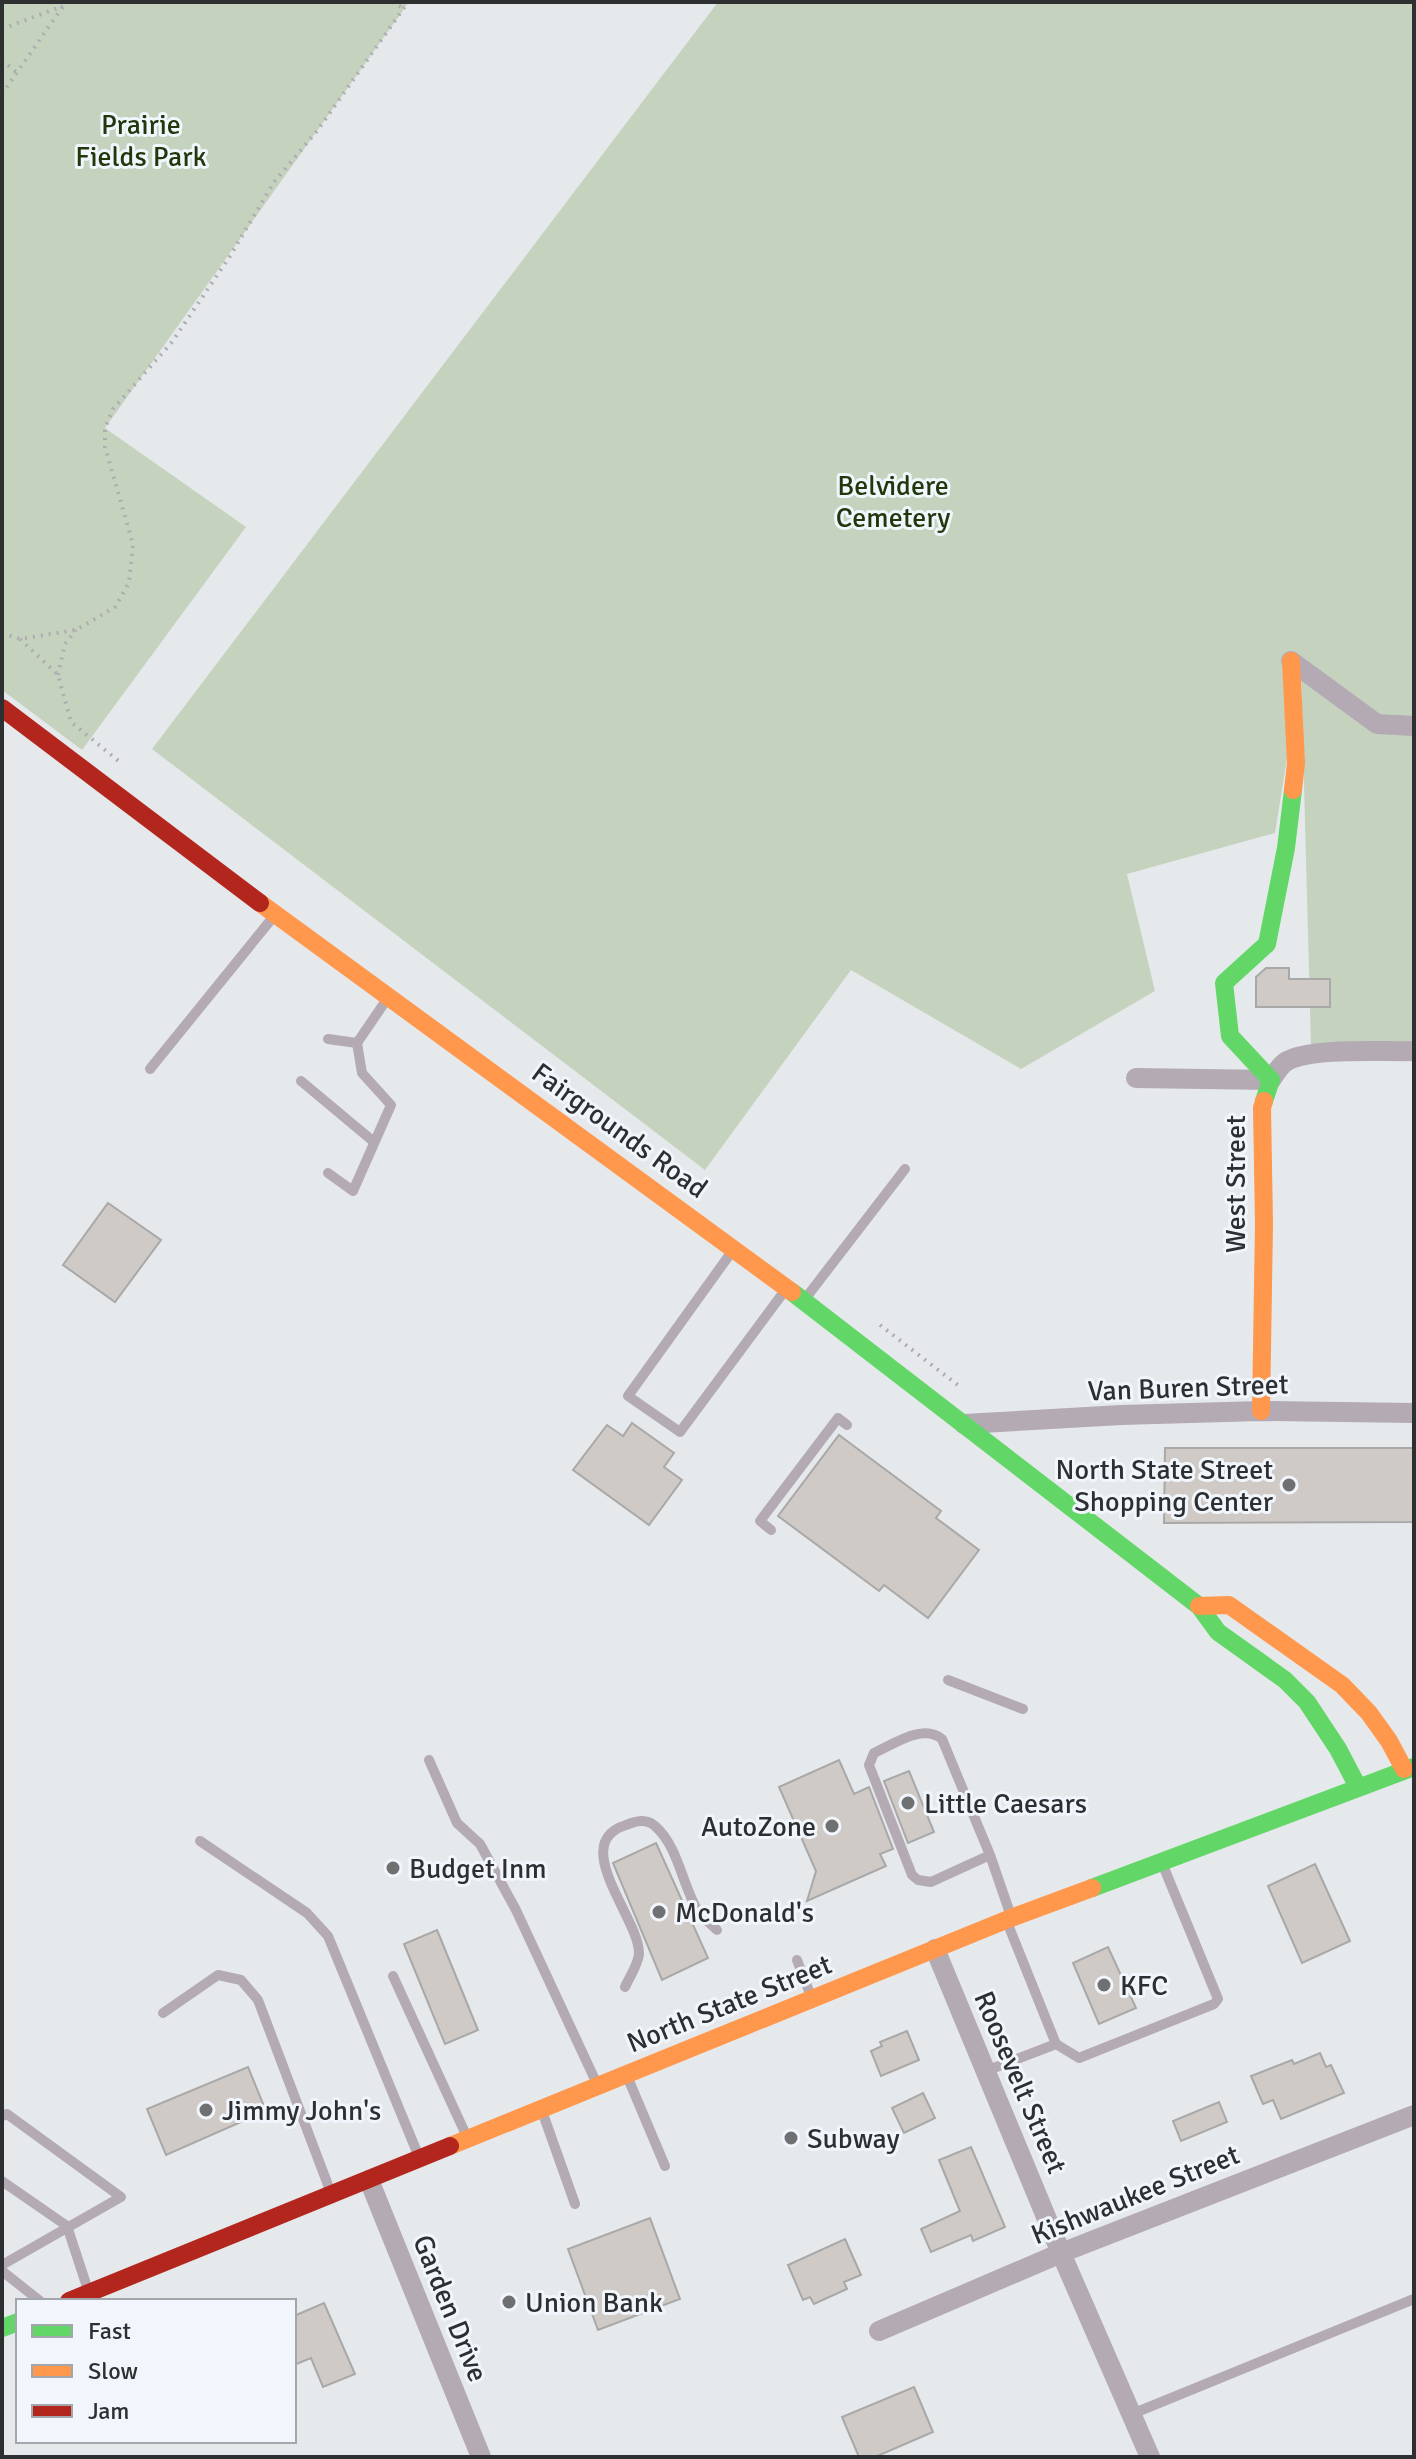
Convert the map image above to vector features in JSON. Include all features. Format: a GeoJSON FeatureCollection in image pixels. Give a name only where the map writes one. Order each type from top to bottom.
{"type":"FeatureCollection","features":[{"type":"Feature","properties":{"kind":"main road","name":"West Street"},"geometry":{"type":"LineString","coordinates":[[1261,1411],[1262,1108],[1271,1080],[1230,1036],[1224,983],[1267,944],[1286,848],[1296,763],[1291,661]]}},
{"type":"Feature","properties":{"kind":"main road","name":"Fairgrounds Road"},"geometry":{"type":"LineString","coordinates":[[2,708],[275,915],[734,1248],[1199,1606],[1218,1632],[1285,1680],[1307,1702],[1338,1749],[1358,1787]]}},
{"type":"Feature","properties":{"kind":"main road"},"geometry":{"type":"LineString","coordinates":[[1199,1606],[1229,1605],[1342,1685],[1369,1713],[1409,1768]]}},
{"type":"Feature","properties":{"kind":"main road","name":"North State Street"},"geometry":{"type":"LineString","coordinates":[[74,2299],[1009,1919],[1409,1768]]}},
{"type":"Feature","properties":{"kind":"street"},"geometry":{"type":"LineString","coordinates":[[1291,661],[1377,724],[1414,726]]}},
{"type":"Feature","properties":{"kind":"street"},"geometry":{"type":"LineString","coordinates":[[1136,1078],[1271,1080],[1283,1062],[1299,1056],[1414,1051]]}},
{"type":"Feature","properties":{"kind":"street","name":"Van Buren Street"},"geometry":{"type":"LineString","coordinates":[[964,1424],[1261,1411],[1414,1413]]}},
{"type":"Feature","properties":{"kind":"street","name":"Roosevelt Street"},"geometry":{"type":"LineString","coordinates":[[935,1949],[1061,2253],[1150,2457]]}},
{"type":"Feature","properties":{"kind":"street","name":"Kishwaukee Street"},"geometry":{"type":"LineString","coordinates":[[879,2331],[1061,2253],[1414,2115]]}},
{"type":"Feature","properties":{"kind":"street","name":"Garden Drive"},"geometry":{"type":"LineString","coordinates":[[369,2180],[481,2457]]}},
{"type":"Feature","properties":{"kind":"lane"},"geometry":{"type":"LineString","coordinates":[[150,1069],[275,915]]}},
{"type":"Feature","properties":{"kind":"lane"},"geometry":{"type":"LineString","coordinates":[[328,1173],[353,1191],[391,1105],[362,1073],[357,1043],[390,996]]}},
{"type":"Feature","properties":{"kind":"lane"},"geometry":{"type":"LineString","coordinates":[[328,1039],[357,1043]]}},
{"type":"Feature","properties":{"kind":"lane"},"geometry":{"type":"LineString","coordinates":[[301,1081],[374,1142]]}},
{"type":"Feature","properties":{"kind":"lane"},"geometry":{"type":"LineString","coordinates":[[804,1301],[905,1169]]}},
{"type":"Feature","properties":{"kind":"lane"},"geometry":{"type":"LineString","coordinates":[[734,1248],[628,1396],[680,1432],[787,1288]]}},
{"type":"Feature","properties":{"kind":"lane"},"geometry":{"type":"LineString","coordinates":[[771,1530],[760,1521],[838,1418],[847,1425]]}},
{"type":"Feature","properties":{"kind":"lane"},"geometry":{"type":"LineString","coordinates":[[948,1680],[1023,1709]]}},
{"type":"Feature","properties":{"kind":"lane"},"geometry":{"type":"LineString","coordinates":[[990,1855],[931,1882],[918,1880],[912,1875],[869,1765],[874,1753],[926,1732],[942,1739],[990,1855],[1009,1919],[1056,2044],[1079,2058],[1214,2004],[1218,1999],[1161,1861]]}},
{"type":"Feature","properties":{"kind":"lane"},"geometry":{"type":"LineString","coordinates":[[429,1760],[457,1823],[480,1844],[516,1910],[598,2086]]}},
{"type":"Feature","properties":{"kind":"lane"},"geometry":{"type":"LineString","coordinates":[[625,1987],[640,1955],[602,1859],[605,1843],[613,1829],[639,1820],[652,1823],[665,1838],[700,1915],[717,1930]]}},
{"type":"Feature","properties":{"kind":"lane"},"geometry":{"type":"LineString","coordinates":[[200,1841],[307,1913],[328,1936],[420,2159]]}},
{"type":"Feature","properties":{"kind":"lane"},"geometry":{"type":"LineString","coordinates":[[797,1960],[812,1999]]}},
{"type":"Feature","properties":{"kind":"lane"},"geometry":{"type":"LineString","coordinates":[[163,2013],[218,1975],[241,1980],[258,2000],[332,2195]]}},
{"type":"Feature","properties":{"kind":"lane"},"geometry":{"type":"LineString","coordinates":[[393,1976],[468,2139]]}},
{"type":"Feature","properties":{"kind":"lane"},"geometry":{"type":"LineString","coordinates":[[986,2071],[1056,2044]]}},
{"type":"Feature","properties":{"kind":"lane"},"geometry":{"type":"LineString","coordinates":[[627,2075],[665,2166]]}},
{"type":"Feature","properties":{"kind":"lane"},"geometry":{"type":"LineString","coordinates":[[541,2109],[575,2204]]}},
{"type":"Feature","properties":{"kind":"lane"},"geometry":{"type":"LineString","coordinates":[[2,2116],[7,2114],[121,2197],[67,2226],[2,2268],[38,2299]]}},
{"type":"Feature","properties":{"kind":"lane"},"geometry":{"type":"LineString","coordinates":[[2,2181],[67,2226],[89,2293]]}},
{"type":"Feature","properties":{"kind":"lane"},"geometry":{"type":"LineString","coordinates":[[1132,2414],[1414,2299]]}},
{"type":"Feature","properties":{"kind":"path"},"geometry":{"type":"LineString","coordinates":[[392,2],[403,8]]}},
{"type":"Feature","properties":{"kind":"path"},"geometry":{"type":"LineString","coordinates":[[71,722],[58,675],[65,644],[76,630],[115,607],[129,583],[133,544],[105,447],[105,428],[113,409],[172,342],[274,182],[317,131],[408,2]]}},
{"type":"Feature","properties":{"kind":"path"},"geometry":{"type":"LineString","coordinates":[[2,29],[65,4]]}},
{"type":"Feature","properties":{"kind":"path"},"geometry":{"type":"LineString","coordinates":[[2,94],[65,4]]}},
{"type":"Feature","properties":{"kind":"path"},"geometry":{"type":"LineString","coordinates":[[2,60],[17,73]]}},
{"type":"Feature","properties":{"kind":"path"},"geometry":{"type":"LineString","coordinates":[[20,639],[76,630]]}},
{"type":"Feature","properties":{"kind":"path"},"geometry":{"type":"LineString","coordinates":[[2,633],[20,639],[58,675]]}},
{"type":"Feature","properties":{"kind":"green space","name":"Prairie Fields Park"},"geometry":{"type":"Polygon","coordinates":[[[2,2],[409,2],[105,428],[246,527],[82,750],[2,690],[2,2]]]}},
{"type":"Feature","properties":{"kind":"green space","name":"Belvidere Cemetery"},"geometry":{"type":"Polygon","coordinates":[[[718,2],[1414,2],[1414,1046],[1311,1047],[1301,671],[1275,833],[1127,874],[1155,991],[1021,1069],[851,970],[705,1170],[152,749],[718,2]]]}},
{"type":"Feature","properties":{"kind":"building"},"geometry":{"type":"Polygon","coordinates":[[[1266,968],[1289,968],[1289,979],[1330,979],[1330,1007],[1256,1007],[1256,977],[1266,968]]]}},
{"type":"Feature","properties":{"kind":"building"},"geometry":{"type":"Polygon","coordinates":[[[108,1203],[161,1240],[115,1302],[63,1265],[108,1203]]]}},
{"type":"Feature","properties":{"kind":"building"},"geometry":{"type":"Polygon","coordinates":[[[632,1423],[674,1453],[664,1467],[682,1480],[649,1525],[573,1470],[607,1425],[623,1436],[632,1423]]]}},
{"type":"Feature","properties":{"kind":"building"},"geometry":{"type":"Polygon","coordinates":[[[839,1435],[941,1511],[936,1518],[979,1550],[928,1618],[884,1585],[879,1591],[778,1516],[839,1435]]]}},
{"type":"Feature","properties":{"kind":"building","name":"North State Street Shopping Center"},"geometry":{"type":"Polygon","coordinates":[[[1165,1448],[1414,1448],[1414,1522],[1164,1523],[1165,1448]]]}},
{"type":"Feature","properties":{"kind":"building","name":"AutoZone"},"geometry":{"type":"Polygon","coordinates":[[[839,1760],[854,1794],[869,1787],[893,1849],[880,1854],[886,1866],[807,1901],[816,1871],[779,1787],[839,1760]]]}},
{"type":"Feature","properties":{"kind":"building","name":"Little Caesars"},"geometry":{"type":"Polygon","coordinates":[[[909,1771],[934,1832],[908,1843],[884,1781],[909,1771]]]}},
{"type":"Feature","properties":{"kind":"building","name":"McDonald's"},"geometry":{"type":"Polygon","coordinates":[[[656,1843],[708,1958],[662,1980],[613,1863],[656,1843]]]}},
{"type":"Feature","properties":{"kind":"building"},"geometry":{"type":"Polygon","coordinates":[[[1315,1864],[1350,1941],[1302,1963],[1268,1886],[1315,1864]]]}},
{"type":"Feature","properties":{"kind":"building"},"geometry":{"type":"Polygon","coordinates":[[[437,1930],[478,2030],[445,2044],[404,1944],[437,1930]]]}},
{"type":"Feature","properties":{"kind":"building","name":"KFC"},"geometry":{"type":"Polygon","coordinates":[[[1108,1947],[1136,2008],[1099,2024],[1073,1963],[1108,1947]]]}},
{"type":"Feature","properties":{"kind":"building"},"geometry":{"type":"Polygon","coordinates":[[[907,2031],[919,2060],[881,2076],[871,2051],[882,2046],[880,2042],[907,2031]]]}},
{"type":"Feature","properties":{"kind":"building"},"geometry":{"type":"Polygon","coordinates":[[[1320,2053],[1326,2067],[1331,2065],[1344,2093],[1281,2119],[1273,2100],[1263,2104],[1251,2076],[1320,2053]]]}},
{"type":"Feature","properties":{"kind":"building","name":"Jimmy John's"},"geometry":{"type":"Polygon","coordinates":[[[248,2067],[266,2111],[166,2155],[147,2109],[248,2067]]]}},
{"type":"Feature","properties":{"kind":"building"},"geometry":{"type":"Polygon","coordinates":[[[923,2093],[935,2118],[904,2133],[892,2108],[923,2093]]]}},
{"type":"Feature","properties":{"kind":"building"},"geometry":{"type":"Polygon","coordinates":[[[1219,2102],[1227,2122],[1181,2141],[1173,2121],[1219,2102]]]}},
{"type":"Feature","properties":{"kind":"building"},"geometry":{"type":"Polygon","coordinates":[[[971,2147],[1005,2227],[973,2241],[971,2235],[931,2252],[921,2229],[960,2211],[939,2160],[971,2147]]]}},
{"type":"Feature","properties":{"kind":"building"},"geometry":{"type":"Polygon","coordinates":[[[650,2218],[680,2299],[598,2330],[568,2249],[650,2218]]]}},
{"type":"Feature","properties":{"kind":"building"},"geometry":{"type":"Polygon","coordinates":[[[845,2239],[861,2275],[844,2282],[847,2289],[814,2304],[810,2297],[803,2300],[788,2265],[845,2239]]]}},
{"type":"Feature","properties":{"kind":"building"},"geometry":{"type":"Polygon","coordinates":[[[324,2303],[355,2374],[323,2387],[311,2358],[296,2364],[296,2315],[324,2303]]]}},
{"type":"Feature","properties":{"kind":"building"},"geometry":{"type":"Polygon","coordinates":[[[914,2387],[933,2432],[875,2457],[859,2457],[842,2417],[914,2387]]]}},
{"type":"Feature","properties":{"kind":"traffic: fast"},"geometry":{"type":"LineString","coordinates":[[1264,1101],[1271,1080],[1230,1036],[1224,983],[1267,944],[1286,848],[1293,790]]}},
{"type":"Feature","properties":{"kind":"traffic: fast"},"geometry":{"type":"LineString","coordinates":[[792,1292],[1199,1606],[1218,1632],[1285,1680],[1307,1702],[1338,1749],[1358,1787]]}},
{"type":"Feature","properties":{"kind":"traffic: fast"},"geometry":{"type":"LineString","coordinates":[[1092,1888],[1414,1767]]}},
{"type":"Feature","properties":{"kind":"traffic: fast"},"geometry":{"type":"LineString","coordinates":[[2,2328],[16,2323]]}},
{"type":"Feature","properties":{"kind":"traffic: slow"},"geometry":{"type":"LineString","coordinates":[[1291,661],[1296,763],[1293,790]]}},
{"type":"Feature","properties":{"kind":"traffic: slow"},"geometry":{"type":"LineString","coordinates":[[260,903],[792,1292]]}},
{"type":"Feature","properties":{"kind":"traffic: slow"},"geometry":{"type":"LineString","coordinates":[[1261,1411],[1264,1101]]}},
{"type":"Feature","properties":{"kind":"traffic: slow"},"geometry":{"type":"LineString","coordinates":[[1199,1606],[1229,1605],[1342,1685],[1369,1713],[1404,1769]]}},
{"type":"Feature","properties":{"kind":"traffic: slow"},"geometry":{"type":"LineString","coordinates":[[450,2146],[1092,1888]]}},
{"type":"Feature","properties":{"kind":"traffic: jam"},"geometry":{"type":"LineString","coordinates":[[2,708],[260,903]]}},
{"type":"Feature","properties":{"kind":"traffic: jam"},"geometry":{"type":"LineString","coordinates":[[74,2299],[450,2146]]}},
{"type":"Feature","properties":{"kind":"place","name":"North State Street Shopping Center"},"geometry":{"type":"Point","coordinates":[1289,1485]}},
{"type":"Feature","properties":{"kind":"place","name":"Little Caesars"},"geometry":{"type":"Point","coordinates":[908,1803]}},
{"type":"Feature","properties":{"kind":"place","name":"AutoZone"},"geometry":{"type":"Point","coordinates":[832,1826]}},
{"type":"Feature","properties":{"kind":"place","name":"Budget Inm"},"geometry":{"type":"Point","coordinates":[393,1868]}},
{"type":"Feature","properties":{"kind":"place","name":"McDonald's"},"geometry":{"type":"Point","coordinates":[659,1912]}},
{"type":"Feature","properties":{"kind":"place","name":"KFC"},"geometry":{"type":"Point","coordinates":[1104,1985]}},
{"type":"Feature","properties":{"kind":"place","name":"Jimmy John's"},"geometry":{"type":"Point","coordinates":[206,2110]}},
{"type":"Feature","properties":{"kind":"place","name":"Subway"},"geometry":{"type":"Point","coordinates":[791,2138]}},
{"type":"Feature","properties":{"kind":"place","name":"Union Bank"},"geometry":{"type":"Point","coordinates":[509,2302]}}]}
